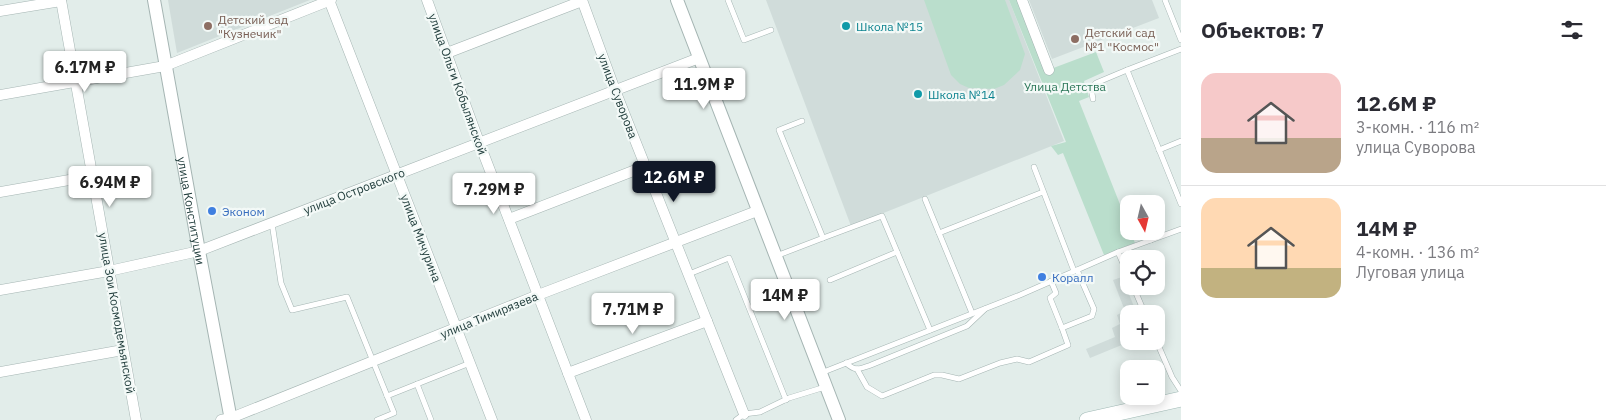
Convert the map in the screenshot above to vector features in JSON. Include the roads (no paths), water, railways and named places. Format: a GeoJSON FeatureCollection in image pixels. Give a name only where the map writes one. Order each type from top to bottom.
{"type":"FeatureCollection","features":[{"type":"Feature","properties":{"kind":"main road"},"geometry":{"type":"LineString","coordinates":[[1087,420],[1181,399]]}},
{"type":"Feature","properties":{"kind":"street"},"geometry":{"type":"LineString","coordinates":[[0,11],[61,0]]}},
{"type":"Feature","properties":{"kind":"street","name":"улица Зои Космодемьянской"},"geometry":{"type":"LineString","coordinates":[[61,0],[136,420]]}},
{"type":"Feature","properties":{"kind":"street","name":"улица Конституции"},"geometry":{"type":"LineString","coordinates":[[154,0],[228,419]]}},
{"type":"Feature","properties":{"kind":"street"},"geometry":{"type":"LineString","coordinates":[[0,95],[165,66],[330,0]]}},
{"type":"Feature","properties":{"kind":"street","name":"улица Мичурина"},"geometry":{"type":"LineString","coordinates":[[330,0],[492,420]]}},
{"type":"Feature","properties":{"kind":"street","name":"улица Ольги Кобылянской"},"geometry":{"type":"LineString","coordinates":[[427,0],[479,142],[586,420]]}},
{"type":"Feature","properties":{"kind":"street"},"geometry":{"type":"LineString","coordinates":[[677,0],[839,420]]}},
{"type":"Feature","properties":{"kind":"street"},"geometry":{"type":"LineString","coordinates":[[1022,0],[1049,70]]}},
{"type":"Feature","properties":{"kind":"street"},"geometry":{"type":"LineString","coordinates":[[446,53],[582,1]]}},
{"type":"Feature","properties":{"kind":"street","name":"улица Суворова"},"geometry":{"type":"LineString","coordinates":[[582,1],[615,90],[707,321],[740,417]]}},
{"type":"Feature","properties":{"kind":"street","name":"улица Островского"},"geometry":{"type":"LineString","coordinates":[[0,290],[109,271],[198,251],[699,58]]}},
{"type":"Feature","properties":{"kind":"street"},"geometry":{"type":"LineString","coordinates":[[509,219],[646,166]]}},
{"type":"Feature","properties":{"kind":"street"},"geometry":{"type":"LineString","coordinates":[[0,192],[92,176]]}},
{"type":"Feature","properties":{"kind":"street","name":"улица Тимирязева"},"geometry":{"type":"LineString","coordinates":[[228,419],[538,295],[757,211]]}},
{"type":"Feature","properties":{"kind":"street"},"geometry":{"type":"LineString","coordinates":[[568,373],[707,321]]}},
{"type":"Feature","properties":{"kind":"street"},"geometry":{"type":"LineString","coordinates":[[0,372],[124,350]]}},
{"type":"Feature","properties":{"kind":"lane"},"geometry":{"type":"LineString","coordinates":[[728,0],[744,40],[771,30]]}},
{"type":"Feature","properties":{"kind":"lane"},"geometry":{"type":"LineString","coordinates":[[1165,0],[1181,40]]}},
{"type":"Feature","properties":{"kind":"lane"},"geometry":{"type":"LineString","coordinates":[[1093,99],[1091,88],[1096,83],[1181,49]]}},
{"type":"Feature","properties":{"kind":"lane"},"geometry":{"type":"LineString","coordinates":[[1127,70],[1181,204]]}},
{"type":"Feature","properties":{"kind":"lane"},"geometry":{"type":"LineString","coordinates":[[802,121],[779,130],[823,238]]}},
{"type":"Feature","properties":{"kind":"lane"},"geometry":{"type":"LineString","coordinates":[[1159,150],[1181,141]]}},
{"type":"Feature","properties":{"kind":"lane"},"geometry":{"type":"LineString","coordinates":[[1034,167],[1094,309],[1092,316],[1062,328]]}},
{"type":"Feature","properties":{"kind":"lane"},"geometry":{"type":"LineString","coordinates":[[939,233],[1043,192]]}},
{"type":"Feature","properties":{"kind":"lane"},"geometry":{"type":"LineString","coordinates":[[925,199],[972,313]]}},
{"type":"Feature","properties":{"kind":"lane"},"geometry":{"type":"LineString","coordinates":[[775,256],[882,216],[930,330]]}},
{"type":"Feature","properties":{"kind":"lane"},"geometry":{"type":"LineString","coordinates":[[272,223],[281,283],[292,310],[346,297],[394,413],[377,420]]}},
{"type":"Feature","properties":{"kind":"lane"},"geometry":{"type":"LineString","coordinates":[[1165,235],[1181,229]]}},
{"type":"Feature","properties":{"kind":"lane"},"geometry":{"type":"LineString","coordinates":[[820,373],[1151,240]]}},
{"type":"Feature","properties":{"kind":"lane"},"geometry":{"type":"LineString","coordinates":[[830,280],[897,252]]}},
{"type":"Feature","properties":{"kind":"lane"},"geometry":{"type":"LineString","coordinates":[[1118,252],[1120,257]]}},
{"type":"Feature","properties":{"kind":"lane"},"geometry":{"type":"LineString","coordinates":[[689,274],[729,258],[786,400]]}},
{"type":"Feature","properties":{"kind":"lane"},"geometry":{"type":"LineString","coordinates":[[857,369],[867,387],[882,396],[934,375],[958,379],[1017,358],[1029,362],[1068,345],[1050,298],[1056,293],[1051,281]]}},
{"type":"Feature","properties":{"kind":"lane"},"geometry":{"type":"LineString","coordinates":[[846,363],[852,368],[857,369],[871,365],[967,326],[987,307]]}},
{"type":"Feature","properties":{"kind":"lane"},"geometry":{"type":"LineString","coordinates":[[1160,350],[1181,391]]}},
{"type":"Feature","properties":{"kind":"lane"},"geometry":{"type":"LineString","coordinates":[[387,396],[470,363]]}},
{"type":"Feature","properties":{"kind":"lane"},"geometry":{"type":"LineString","coordinates":[[417,384],[432,420]]}},
{"type":"Feature","properties":{"kind":"lane"},"geometry":{"type":"LineString","coordinates":[[740,417],[760,412],[786,400],[826,387]]}},
{"type":"Feature","properties":{"kind":"place","name":"Детский сад \"Кузнечик\""},"geometry":{"type":"Point","coordinates":[208,26]}},
{"type":"Feature","properties":{"kind":"place","name":"Школа №15"},"geometry":{"type":"Point","coordinates":[846,26]}},
{"type":"Feature","properties":{"kind":"place","name":"Детский сад №1 \"Космос\""},"geometry":{"type":"Point","coordinates":[1075,39]}},
{"type":"Feature","properties":{"kind":"place","name":"Школа №14"},"geometry":{"type":"Point","coordinates":[918,94]}},
{"type":"Feature","properties":{"kind":"place","name":"Эконом"},"geometry":{"type":"Point","coordinates":[212,211]}},
{"type":"Feature","properties":{"kind":"place","name":"Коралл"},"geometry":{"type":"Point","coordinates":[1042,277]}},
{"type":"Feature","properties":{"kind":"park label","name":"Улица Детства"},"geometry":{"type":"Point","coordinates":[1065,86]}}]}
